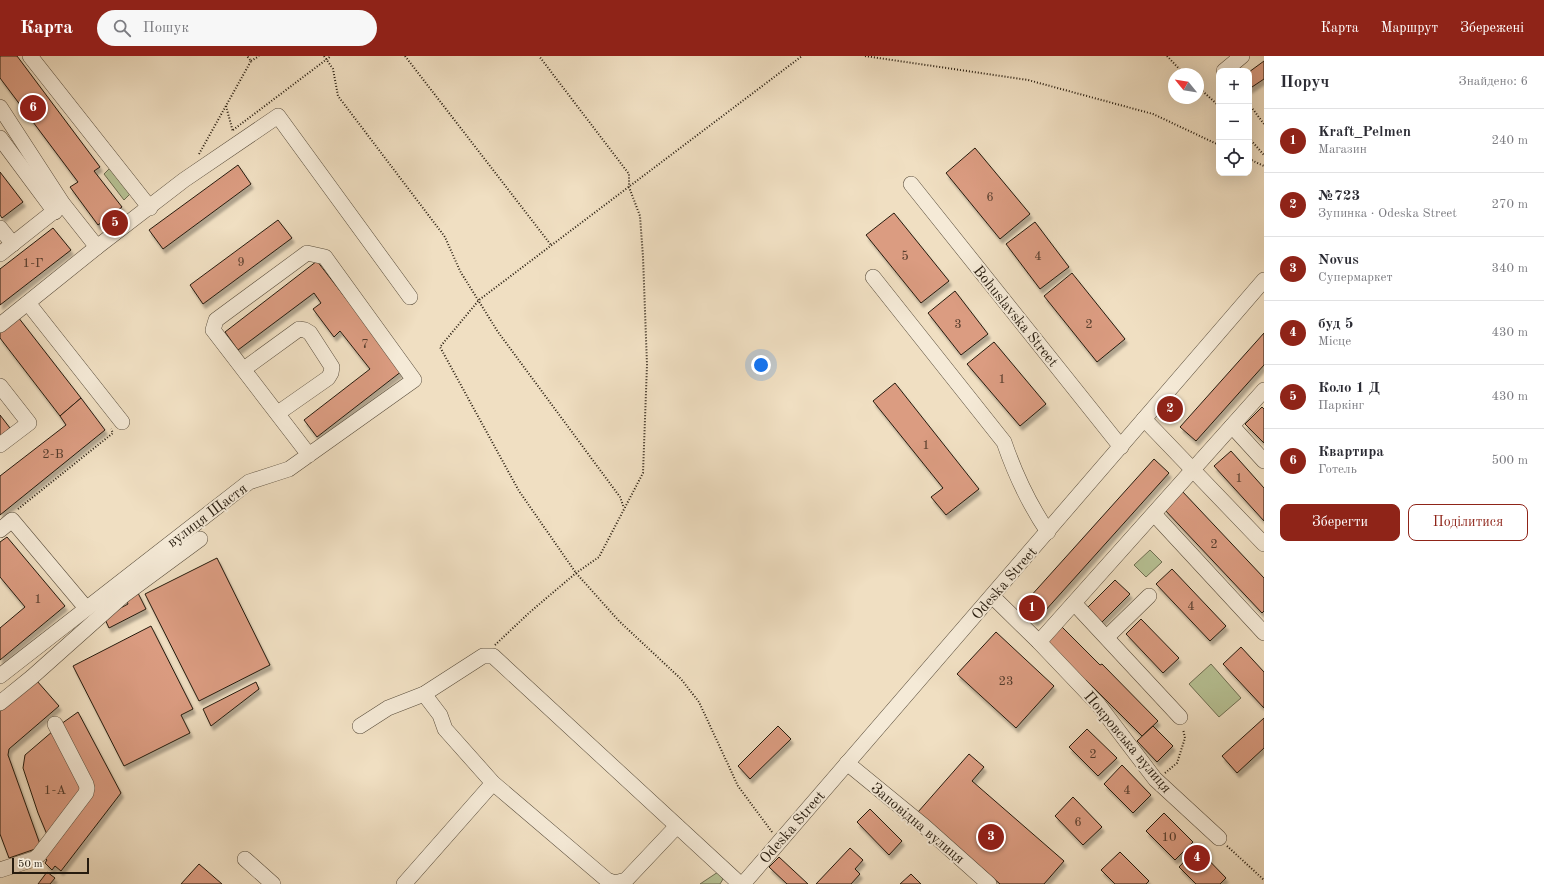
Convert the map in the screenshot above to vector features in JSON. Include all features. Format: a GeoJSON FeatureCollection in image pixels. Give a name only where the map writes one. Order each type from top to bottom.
{"type":"FeatureCollection","features":[{"type":"Feature","properties":{"kind":"street"},"geometry":{"type":"LineString","coordinates":[[30,56],[150,208]]}},
{"type":"Feature","properties":{"kind":"street"},"geometry":{"type":"LineString","coordinates":[[1228,68],[1242,56]]}},
{"type":"Feature","properties":{"kind":"street"},"geometry":{"type":"LineString","coordinates":[[0,107],[59,208]]}},
{"type":"Feature","properties":{"kind":"street"},"geometry":{"type":"LineString","coordinates":[[0,325],[97,247],[150,208],[234,138],[278,116],[410,297]]}},
{"type":"Feature","properties":{"kind":"street"},"geometry":{"type":"LineString","coordinates":[[0,138],[59,208],[97,247]]}},
{"type":"Feature","properties":{"kind":"street","name":"Bohuslavska Street"},"geometry":{"type":"LineString","coordinates":[[911,184],[1121,447]]}},
{"type":"Feature","properties":{"kind":"street"},"geometry":{"type":"LineString","coordinates":[[0,254],[59,208]]}},
{"type":"Feature","properties":{"kind":"street"},"geometry":{"type":"LineString","coordinates":[[0,228],[13,244]]}},
{"type":"Feature","properties":{"kind":"street","name":"вулиця Щастя"},"geometry":{"type":"LineString","coordinates":[[0,676],[249,482],[289,469],[414,380],[325,257],[307,253],[216,320],[213,330],[244,369]]}},
{"type":"Feature","properties":{"kind":"street"},"geometry":{"type":"LineString","coordinates":[[873,277],[1004,442],[1015,472],[1035,513],[1048,532]]}},
{"type":"Feature","properties":{"kind":"street","name":"Odeska Street"},"geometry":{"type":"LineString","coordinates":[[743,884],[1264,280]]}},
{"type":"Feature","properties":{"kind":"street"},"geometry":{"type":"LineString","coordinates":[[28,303],[116,422]]}},
{"type":"Feature","properties":{"kind":"street"},"geometry":{"type":"LineString","coordinates":[[278,413],[328,378],[331,373],[332,367],[310,333],[305,330],[299,330],[244,369],[309,455]]}},
{"type":"Feature","properties":{"kind":"street"},"geometry":{"type":"LineString","coordinates":[[0,386],[29,423],[0,445]]}},
{"type":"Feature","properties":{"kind":"street"},"geometry":{"type":"LineString","coordinates":[[1039,642],[1264,390]]}},
{"type":"Feature","properties":{"kind":"street"},"geometry":{"type":"LineString","coordinates":[[1144,419],[1264,544]]}},
{"type":"Feature","properties":{"kind":"street"},"geometry":{"type":"LineString","coordinates":[[1232,426],[1264,461]]}},
{"type":"Feature","properties":{"kind":"street"},"geometry":{"type":"LineString","coordinates":[[1154,514],[1263,630]]}},
{"type":"Feature","properties":{"kind":"street"},"geometry":{"type":"LineString","coordinates":[[6,525],[86,608]]}},
{"type":"Feature","properties":{"kind":"street"},"geometry":{"type":"LineString","coordinates":[[0,703],[32,677],[124,595],[200,539]]}},
{"type":"Feature","properties":{"kind":"street","name":"Покровська вулиця"},"geometry":{"type":"LineString","coordinates":[[992,596],[1039,642],[1098,704],[1155,779],[1219,838]]}},
{"type":"Feature","properties":{"kind":"street"},"geometry":{"type":"LineString","coordinates":[[1107,638],[1149,596]]}},
{"type":"Feature","properties":{"kind":"street"},"geometry":{"type":"LineString","coordinates":[[1074,603],[1180,717]]}},
{"type":"Feature","properties":{"kind":"street"},"geometry":{"type":"LineString","coordinates":[[360,726],[388,708],[424,694],[483,656],[493,656],[677,826],[743,884]]}},
{"type":"Feature","properties":{"kind":"street"},"geometry":{"type":"LineString","coordinates":[[424,694],[440,715],[445,729],[494,783],[607,880],[615,884],[626,880],[677,826]]}},
{"type":"Feature","properties":{"kind":"street"},"geometry":{"type":"LineString","coordinates":[[1,866],[34,859],[39,855],[86,793],[88,788],[55,724]]}},
{"type":"Feature","properties":{"kind":"street","name":"Заповідна вулиця"},"geometry":{"type":"LineString","coordinates":[[847,763],[924,826],[989,884]]}},
{"type":"Feature","properties":{"kind":"street"},"geometry":{"type":"LineString","coordinates":[[404,884],[494,783]]}},
{"type":"Feature","properties":{"kind":"street"},"geometry":{"type":"LineString","coordinates":[[245,858],[273,884]]}},
{"type":"Feature","properties":{"kind":"path"},"geometry":{"type":"LineString","coordinates":[[247,56],[251,61]]}},
{"type":"Feature","properties":{"kind":"path"},"geometry":{"type":"LineString","coordinates":[[195,160],[251,61],[259,56]]}},
{"type":"Feature","properties":{"kind":"path"},"geometry":{"type":"LineString","coordinates":[[324,56],[333,69],[338,96],[445,237],[460,271],[498,332],[620,497],[624,508]]}},
{"type":"Feature","properties":{"kind":"path"},"geometry":{"type":"LineString","coordinates":[[226,106],[234,138],[332,56]]}},
{"type":"Feature","properties":{"kind":"path"},"geometry":{"type":"LineString","coordinates":[[405,56],[551,246]]}},
{"type":"Feature","properties":{"kind":"path"},"geometry":{"type":"LineString","coordinates":[[483,656],[530,612],[576,573],[599,557],[643,473],[648,365],[640,216],[629,187],[629,174],[539,56]]}},
{"type":"Feature","properties":{"kind":"path"},"geometry":{"type":"LineString","coordinates":[[780,842],[738,786],[699,702],[681,679],[619,621],[576,573],[519,492],[440,346],[478,300],[802,56]]}},
{"type":"Feature","properties":{"kind":"path"},"geometry":{"type":"LineString","coordinates":[[865,56],[1028,80],[1153,114],[1216,144]]}},
{"type":"Feature","properties":{"kind":"path"},"geometry":{"type":"LineString","coordinates":[[1167,56],[1177,68]]}},
{"type":"Feature","properties":{"kind":"path"},"geometry":{"type":"LineString","coordinates":[[1204,92],[1217,104]]}},
{"type":"Feature","properties":{"kind":"path"},"geometry":{"type":"LineString","coordinates":[[1252,108],[1264,124]]}},
{"type":"Feature","properties":{"kind":"path"},"geometry":{"type":"LineString","coordinates":[[1251,140],[1264,155]]}},
{"type":"Feature","properties":{"kind":"path"},"geometry":{"type":"LineString","coordinates":[[1252,160],[1264,166]]}},
{"type":"Feature","properties":{"kind":"path"},"geometry":{"type":"LineString","coordinates":[[6,525],[15,512],[113,433],[116,422]]}},
{"type":"Feature","properties":{"kind":"path"},"geometry":{"type":"LineString","coordinates":[[1155,779],[1177,763],[1185,738],[1180,717]]}},
{"type":"Feature","properties":{"kind":"green space"},"geometry":{"type":"Polygon","coordinates":[[[110,168],[130,194],[124,200],[104,174],[110,168]]]}},
{"type":"Feature","properties":{"kind":"green space"},"geometry":{"type":"Polygon","coordinates":[[[1150,550],[1162,562],[1146,577],[1134,565],[1150,550]]]}},
{"type":"Feature","properties":{"kind":"green space"},"geometry":{"type":"Polygon","coordinates":[[[1211,664],[1241,698],[1219,717],[1189,684],[1211,664]]]}},
{"type":"Feature","properties":{"kind":"green space"},"geometry":{"type":"Polygon","coordinates":[[[718,872],[723,879],[720,884],[700,884],[718,872]]]}},
{"type":"Feature","properties":{"kind":"building"},"geometry":{"type":"Polygon","coordinates":[[[0,56],[17,56],[100,167],[94,171],[122,207],[98,225],[70,187],[78,182],[0,78],[0,56]]]}},
{"type":"Feature","properties":{"kind":"building"},"geometry":{"type":"Polygon","coordinates":[[[1264,61],[1264,79],[1252,87],[1252,70],[1264,61]]]}},
{"type":"Feature","properties":{"kind":"building"},"geometry":{"type":"Polygon","coordinates":[[[975,148],[1030,214],[1000,239],[946,173],[975,148]]]}},
{"type":"Feature","properties":{"kind":"building"},"geometry":{"type":"Polygon","coordinates":[[[238,165],[251,184],[163,249],[149,230],[238,165]]]}},
{"type":"Feature","properties":{"kind":"building"},"geometry":{"type":"Polygon","coordinates":[[[0,172],[23,202],[2,218],[0,215],[0,172]]]}},
{"type":"Feature","properties":{"kind":"building"},"geometry":{"type":"Polygon","coordinates":[[[894,213],[949,281],[921,303],[866,235],[894,213]]]}},
{"type":"Feature","properties":{"kind":"building"},"geometry":{"type":"Polygon","coordinates":[[[278,220],[292,238],[203,304],[190,285],[278,220]]]}},
{"type":"Feature","properties":{"kind":"building"},"geometry":{"type":"Polygon","coordinates":[[[1035,222],[1069,267],[1040,289],[1006,244],[1035,222]]]}},
{"type":"Feature","properties":{"kind":"building"},"geometry":{"type":"Polygon","coordinates":[[[53,228],[71,250],[0,305],[0,269],[53,228]]]}},
{"type":"Feature","properties":{"kind":"building"},"geometry":{"type":"Polygon","coordinates":[[[317,261],[402,371],[317,437],[304,420],[370,369],[340,331],[334,337],[313,309],[321,303],[314,293],[238,350],[225,332],[317,261]]]}},
{"type":"Feature","properties":{"kind":"building"},"geometry":{"type":"Polygon","coordinates":[[[1072,273],[1125,339],[1097,362],[1044,296],[1072,273]]]}},
{"type":"Feature","properties":{"kind":"building"},"geometry":{"type":"Polygon","coordinates":[[[955,291],[988,334],[961,355],[928,313],[955,291]]]}},
{"type":"Feature","properties":{"kind":"building"},"geometry":{"type":"Polygon","coordinates":[[[18,317],[81,398],[60,416],[0,338],[0,332],[18,317]]]}},
{"type":"Feature","properties":{"kind":"building"},"geometry":{"type":"Polygon","coordinates":[[[1264,333],[1264,365],[1196,441],[1180,427],[1264,333]]]}},
{"type":"Feature","properties":{"kind":"building"},"geometry":{"type":"Polygon","coordinates":[[[994,342],[1046,404],[1020,426],[967,364],[994,342]]]}},
{"type":"Feature","properties":{"kind":"building"},"geometry":{"type":"Polygon","coordinates":[[[895,383],[979,489],[946,515],[931,497],[943,488],[873,401],[895,383]]]}},
{"type":"Feature","properties":{"kind":"building"},"geometry":{"type":"Polygon","coordinates":[[[81,398],[105,430],[0,515],[0,476],[66,425],[60,416],[81,398]]]}},
{"type":"Feature","properties":{"kind":"building"},"geometry":{"type":"Polygon","coordinates":[[[1262,407],[1264,409],[1264,443],[1245,424],[1262,407]]]}},
{"type":"Feature","properties":{"kind":"building"},"geometry":{"type":"Polygon","coordinates":[[[0,415],[10,428],[0,436],[0,415]]]}},
{"type":"Feature","properties":{"kind":"building"},"geometry":{"type":"Polygon","coordinates":[[[1231,451],[1264,488],[1264,521],[1214,466],[1231,451]]]}},
{"type":"Feature","properties":{"kind":"building"},"geometry":{"type":"Polygon","coordinates":[[[1154,459],[1169,473],[1035,622],[1020,608],[1154,459]]]}},
{"type":"Feature","properties":{"kind":"building"},"geometry":{"type":"Polygon","coordinates":[[[1182,491],[1264,578],[1264,611],[1262,613],[1164,509],[1182,491]]]}},
{"type":"Feature","properties":{"kind":"building"},"geometry":{"type":"Polygon","coordinates":[[[7,537],[65,606],[0,660],[0,628],[25,607],[0,577],[0,542],[7,537]]]}},
{"type":"Feature","properties":{"kind":"building"},"geometry":{"type":"Polygon","coordinates":[[[217,558],[270,665],[199,701],[145,594],[217,558]]]}},
{"type":"Feature","properties":{"kind":"building"},"geometry":{"type":"Polygon","coordinates":[[[1172,569],[1226,626],[1210,641],[1156,584],[1172,569]]]}},
{"type":"Feature","properties":{"kind":"building"},"geometry":{"type":"Polygon","coordinates":[[[1115,580],[1130,594],[1101,623],[1086,609],[1115,580]]]}},
{"type":"Feature","properties":{"kind":"building"},"geometry":{"type":"Polygon","coordinates":[[[138,593],[146,609],[109,628],[104,617],[128,604],[126,599],[138,593]]]}},
{"type":"Feature","properties":{"kind":"building"},"geometry":{"type":"Polygon","coordinates":[[[1141,619],[1179,658],[1163,673],[1126,634],[1141,619]]]}},
{"type":"Feature","properties":{"kind":"building"},"geometry":{"type":"Polygon","coordinates":[[[151,626],[193,709],[181,715],[190,733],[124,766],[73,666],[151,626]]]}},
{"type":"Feature","properties":{"kind":"building"},"geometry":{"type":"Polygon","coordinates":[[[1062,627],[1100,665],[1102,664],[1158,721],[1142,736],[1086,680],[1083,682],[1045,644],[1062,627]]]}},
{"type":"Feature","properties":{"kind":"building"},"geometry":{"type":"Polygon","coordinates":[[[996,632],[1054,686],[1016,728],[957,674],[996,632]]]}},
{"type":"Feature","properties":{"kind":"building"},"geometry":{"type":"Polygon","coordinates":[[[1241,647],[1264,672],[1264,708],[1223,664],[1241,647]]]}},
{"type":"Feature","properties":{"kind":"building"},"geometry":{"type":"Polygon","coordinates":[[[37,681],[59,706],[9,749],[8,755],[41,847],[9,858],[0,834],[0,711],[37,681]]]}},
{"type":"Feature","properties":{"kind":"building"},"geometry":{"type":"Polygon","coordinates":[[[256,682],[259,689],[211,726],[203,709],[256,682]]]}},
{"type":"Feature","properties":{"kind":"building"},"geometry":{"type":"Polygon","coordinates":[[[78,712],[121,793],[61,871],[55,866],[52,870],[45,863],[47,860],[43,856],[93,786],[61,724],[78,712]]]}},
{"type":"Feature","properties":{"kind":"building"},"geometry":{"type":"Polygon","coordinates":[[[1264,718],[1264,748],[1237,773],[1222,756],[1264,718]]]}},
{"type":"Feature","properties":{"kind":"building"},"geometry":{"type":"Polygon","coordinates":[[[778,726],[791,739],[750,779],[738,766],[778,726]]]}},
{"type":"Feature","properties":{"kind":"building"},"geometry":{"type":"Polygon","coordinates":[[[1153,726],[1173,746],[1157,762],[1137,741],[1153,726]]]}},
{"type":"Feature","properties":{"kind":"building"},"geometry":{"type":"Polygon","coordinates":[[[1087,729],[1117,758],[1098,776],[1069,747],[1087,729]]]}},
{"type":"Feature","properties":{"kind":"building"},"geometry":{"type":"Polygon","coordinates":[[[53,731],[80,783],[80,794],[48,837],[38,813],[23,768],[25,755],[53,731]]]}},
{"type":"Feature","properties":{"kind":"building"},"geometry":{"type":"Polygon","coordinates":[[[969,754],[984,767],[972,781],[1064,861],[1044,884],[1000,884],[918,812],[969,754]]]}},
{"type":"Feature","properties":{"kind":"building"},"geometry":{"type":"Polygon","coordinates":[[[1122,765],[1151,795],[1133,813],[1104,784],[1122,765]]]}},
{"type":"Feature","properties":{"kind":"building"},"geometry":{"type":"Polygon","coordinates":[[[1073,797],[1102,827],[1083,845],[1055,816],[1073,797]]]}},
{"type":"Feature","properties":{"kind":"building"},"geometry":{"type":"Polygon","coordinates":[[[870,809],[902,841],[889,855],[857,822],[870,809]]]}},
{"type":"Feature","properties":{"kind":"building"},"geometry":{"type":"Polygon","coordinates":[[[1164,813],[1193,842],[1175,860],[1146,831],[1164,813]]]}},
{"type":"Feature","properties":{"kind":"building"},"geometry":{"type":"Polygon","coordinates":[[[850,848],[863,860],[855,869],[860,874],[851,884],[816,884],[850,848]]]}},
{"type":"Feature","properties":{"kind":"building"},"geometry":{"type":"Polygon","coordinates":[[[1197,848],[1226,878],[1220,884],[1196,884],[1179,867],[1197,848]]]}},
{"type":"Feature","properties":{"kind":"building"},"geometry":{"type":"Polygon","coordinates":[[[1120,852],[1149,881],[1146,884],[1115,884],[1101,870],[1120,852]]]}},
{"type":"Feature","properties":{"kind":"building"},"geometry":{"type":"Polygon","coordinates":[[[779,857],[808,884],[787,884],[769,867],[779,857]]]}},
{"type":"Feature","properties":{"kind":"building"},"geometry":{"type":"Polygon","coordinates":[[[199,864],[222,884],[181,884],[199,864]]]}},
{"type":"Feature","properties":{"kind":"building"},"geometry":{"type":"Polygon","coordinates":[[[47,872],[55,878],[50,884],[38,884],[47,872]]]}},
{"type":"Feature","properties":{"kind":"building"},"geometry":{"type":"Polygon","coordinates":[[[911,874],[921,884],[900,884],[911,874]]]}},
{"type":"Feature","properties":{"kind":"place","name":"Квартира"},"geometry":{"type":"Point","coordinates":[33,108]}},
{"type":"Feature","properties":{"kind":"place","name":"Коло 1 Д"},"geometry":{"type":"Point","coordinates":[115,223]}},
{"type":"Feature","properties":{"kind":"place","name":"№723"},"geometry":{"type":"Point","coordinates":[1170,409]}},
{"type":"Feature","properties":{"kind":"place","name":"Kraft_Pelmen"},"geometry":{"type":"Point","coordinates":[1032,608]}},
{"type":"Feature","properties":{"kind":"place","name":"Novus"},"geometry":{"type":"Point","coordinates":[991,837]}},
{"type":"Feature","properties":{"kind":"place","name":"буд 5"},"geometry":{"type":"Point","coordinates":[1197,858]}}]}
